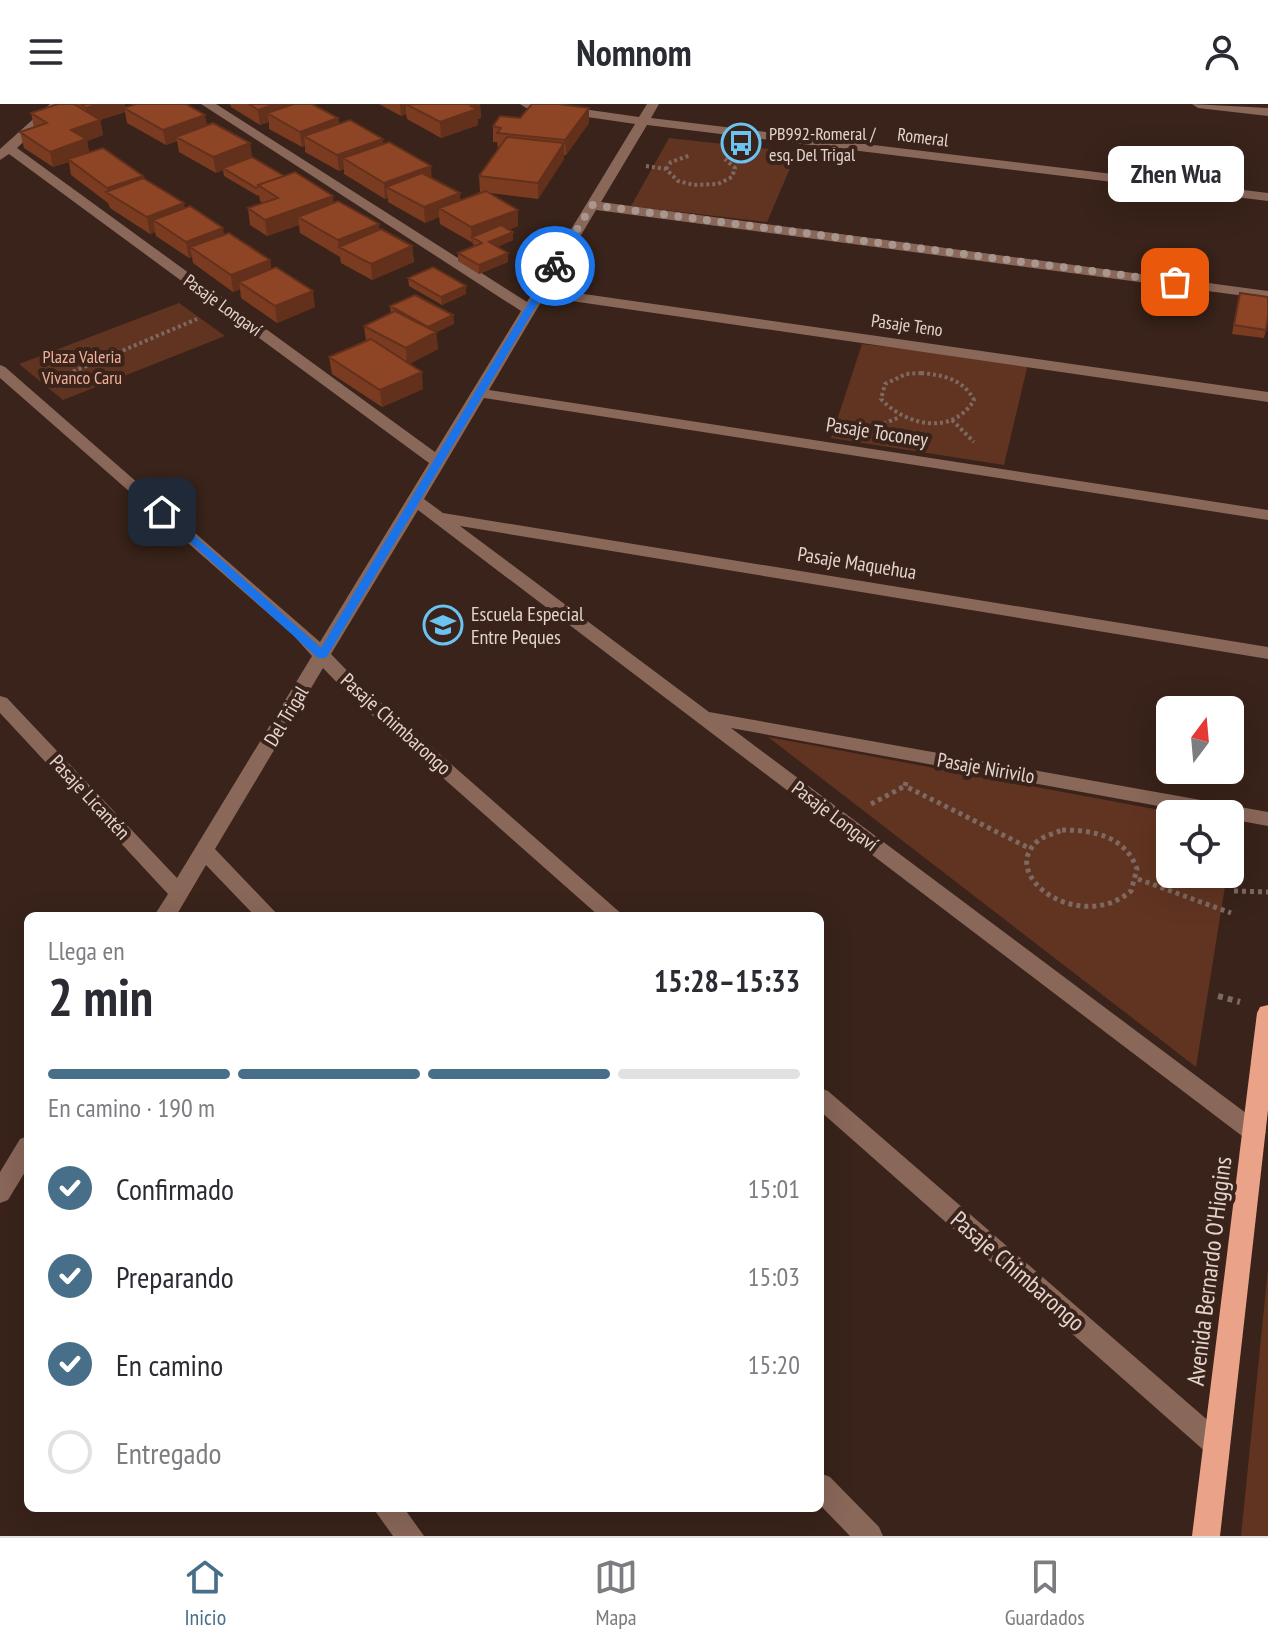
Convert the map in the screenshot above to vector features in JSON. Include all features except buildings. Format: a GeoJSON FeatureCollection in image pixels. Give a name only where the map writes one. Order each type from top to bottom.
{"type":"FeatureCollection","features":[{"type":"Feature","properties":{"kind":"main road","name":"Avenida Bernardo O'Higgins"},"geometry":{"type":"LineString","coordinates":[[1206,1536],[1268,1013]]}},
{"type":"Feature","properties":{"kind":"street"},"geometry":{"type":"LineString","coordinates":[[207,104],[529,310]]}},
{"type":"Feature","properties":{"kind":"street","name":"Romeral"},"geometry":{"type":"LineString","coordinates":[[526,104],[1268,197]]}},
{"type":"Feature","properties":{"kind":"street","name":"Del Trigal"},"geometry":{"type":"LineString","coordinates":[[167,912],[653,104]]}},
{"type":"Feature","properties":{"kind":"street"},"geometry":{"type":"LineString","coordinates":[[1198,104],[1268,112]]}},
{"type":"Feature","properties":{"kind":"street"},"geometry":{"type":"LineString","coordinates":[[4,152],[53,105]]}},
{"type":"Feature","properties":{"kind":"street","name":"Pasaje Longaví"},"geometry":{"type":"LineString","coordinates":[[4,152],[226,306],[438,462]]}},
{"type":"Feature","properties":{"kind":"street"},"geometry":{"type":"LineString","coordinates":[[592,205],[1268,295]]}},
{"type":"Feature","properties":{"kind":"street","name":"Pasaje Teno"},"geometry":{"type":"LineString","coordinates":[[540,292],[1268,397]]}},
{"type":"Feature","properties":{"kind":"street","name":"Pasaje Chimbarongo"},"geometry":{"type":"LineString","coordinates":[[0,370],[322,655],[353,688],[608,912]]}},
{"type":"Feature","properties":{"kind":"street","name":"Pasaje Toconey"},"geometry":{"type":"LineString","coordinates":[[479,393],[1268,515]]}},
{"type":"Feature","properties":{"kind":"street","name":"Pasaje Longaví"},"geometry":{"type":"LineString","coordinates":[[415,500],[1254,1132]]}},
{"type":"Feature","properties":{"kind":"street","name":"Pasaje Maquehua"},"geometry":{"type":"LineString","coordinates":[[439,518],[1268,653]]}},
{"type":"Feature","properties":{"kind":"street","name":"Pasaje Licantén"},"geometry":{"type":"LineString","coordinates":[[0,702],[179,893]]}},
{"type":"Feature","properties":{"kind":"street","name":"Pasaje Nirivilo"},"geometry":{"type":"LineString","coordinates":[[704,717],[1268,819]]}},
{"type":"Feature","properties":{"kind":"street"},"geometry":{"type":"LineString","coordinates":[[205,851],[264,912]]}},
{"type":"Feature","properties":{"kind":"street","name":"Pasaje Chimbarongo"},"geometry":{"type":"LineString","coordinates":[[824,1101],[1217,1445]]}},
{"type":"Feature","properties":{"kind":"street"},"geometry":{"type":"LineString","coordinates":[[0,1193],[24,1153]]}},
{"type":"Feature","properties":{"kind":"street"},"geometry":{"type":"LineString","coordinates":[[824,1490],[869,1536]]}},
{"type":"Feature","properties":{"kind":"street"},"geometry":{"type":"LineString","coordinates":[[390,1512],[410,1536]]}},
{"type":"Feature","properties":{"kind":"path"},"geometry":{"type":"LineString","coordinates":[[701,154],[671,162],[666,169],[670,177],[694,185],[725,181],[732,177],[735,168],[723,158]]}},
{"type":"Feature","properties":{"kind":"path"},"geometry":{"type":"LineString","coordinates":[[25,392],[226,306]]}},
{"type":"Feature","properties":{"kind":"path"},"geometry":{"type":"LineString","coordinates":[[921,373],[936,374],[963,384],[974,400],[963,415],[938,422],[900,417],[886,407],[881,399],[885,384],[894,378],[921,373]]}},
{"type":"Feature","properties":{"kind":"path"},"geometry":{"type":"LineString","coordinates":[[906,754],[905,786],[1029,848]]}},
{"type":"Feature","properties":{"kind":"path"},"geometry":{"type":"LineString","coordinates":[[1062,830],[1099,833],[1129,853],[1137,866],[1138,879],[1132,892],[1110,905],[1081,907],[1061,902],[1043,892],[1031,879],[1025,861],[1029,848],[1046,834],[1062,830]]}},
{"type":"Feature","properties":{"kind":"path"},"geometry":{"type":"LineString","coordinates":[[1138,879],[1231,913]]}},
{"type":"Feature","properties":{"kind":"path"},"geometry":{"type":"LineString","coordinates":[[1234,891],[1268,892]]}},
{"type":"Feature","properties":{"kind":"green space"},"geometry":{"type":"Polygon","coordinates":[[[669,138],[797,152],[767,222],[631,206],[669,138]]]}},
{"type":"Feature","properties":{"kind":"green space","name":"Plaza Valeria Vivanco Caru"},"geometry":{"type":"Polygon","coordinates":[[[179,303],[225,336],[63,400],[19,364],[179,303]]]}},
{"type":"Feature","properties":{"kind":"green space"},"geometry":{"type":"Polygon","coordinates":[[[862,344],[1028,364],[1004,465],[831,438],[862,344]]]}},
{"type":"Feature","properties":{"kind":"green space"},"geometry":{"type":"Polygon","coordinates":[[[768,737],[1156,809],[1156,888],[1225,888],[1196,1067],[768,737]]]}},
{"type":"Feature","properties":{"kind":"green space"},"geometry":{"type":"Polygon","coordinates":[[[1268,1269],[1268,1536],[1241,1536],[1268,1269]]]}},
{"type":"Feature","properties":{"kind":"way so far"},"geometry":{"type":"LineString","coordinates":[[555,266],[592,205],[1175,282]]}},
{"type":"Feature","properties":{"kind":"place","name":"PB992-Romeral / esq. Del Trigal"},"geometry":{"type":"Point","coordinates":[741,143]}},
{"type":"Feature","properties":{"kind":"place","name":"Zhen Wua"},"geometry":{"type":"Point","coordinates":[1175,282]}},
{"type":"Feature","properties":{"kind":"place","name":"Escuela Especial Entre Peques"},"geometry":{"type":"Point","coordinates":[443,625]}},
{"type":"Feature","properties":{"kind":"route"},"geometry":{"type":"LineString","coordinates":[[162,512],[300,632],[322,655],[555,266]]}}]}
